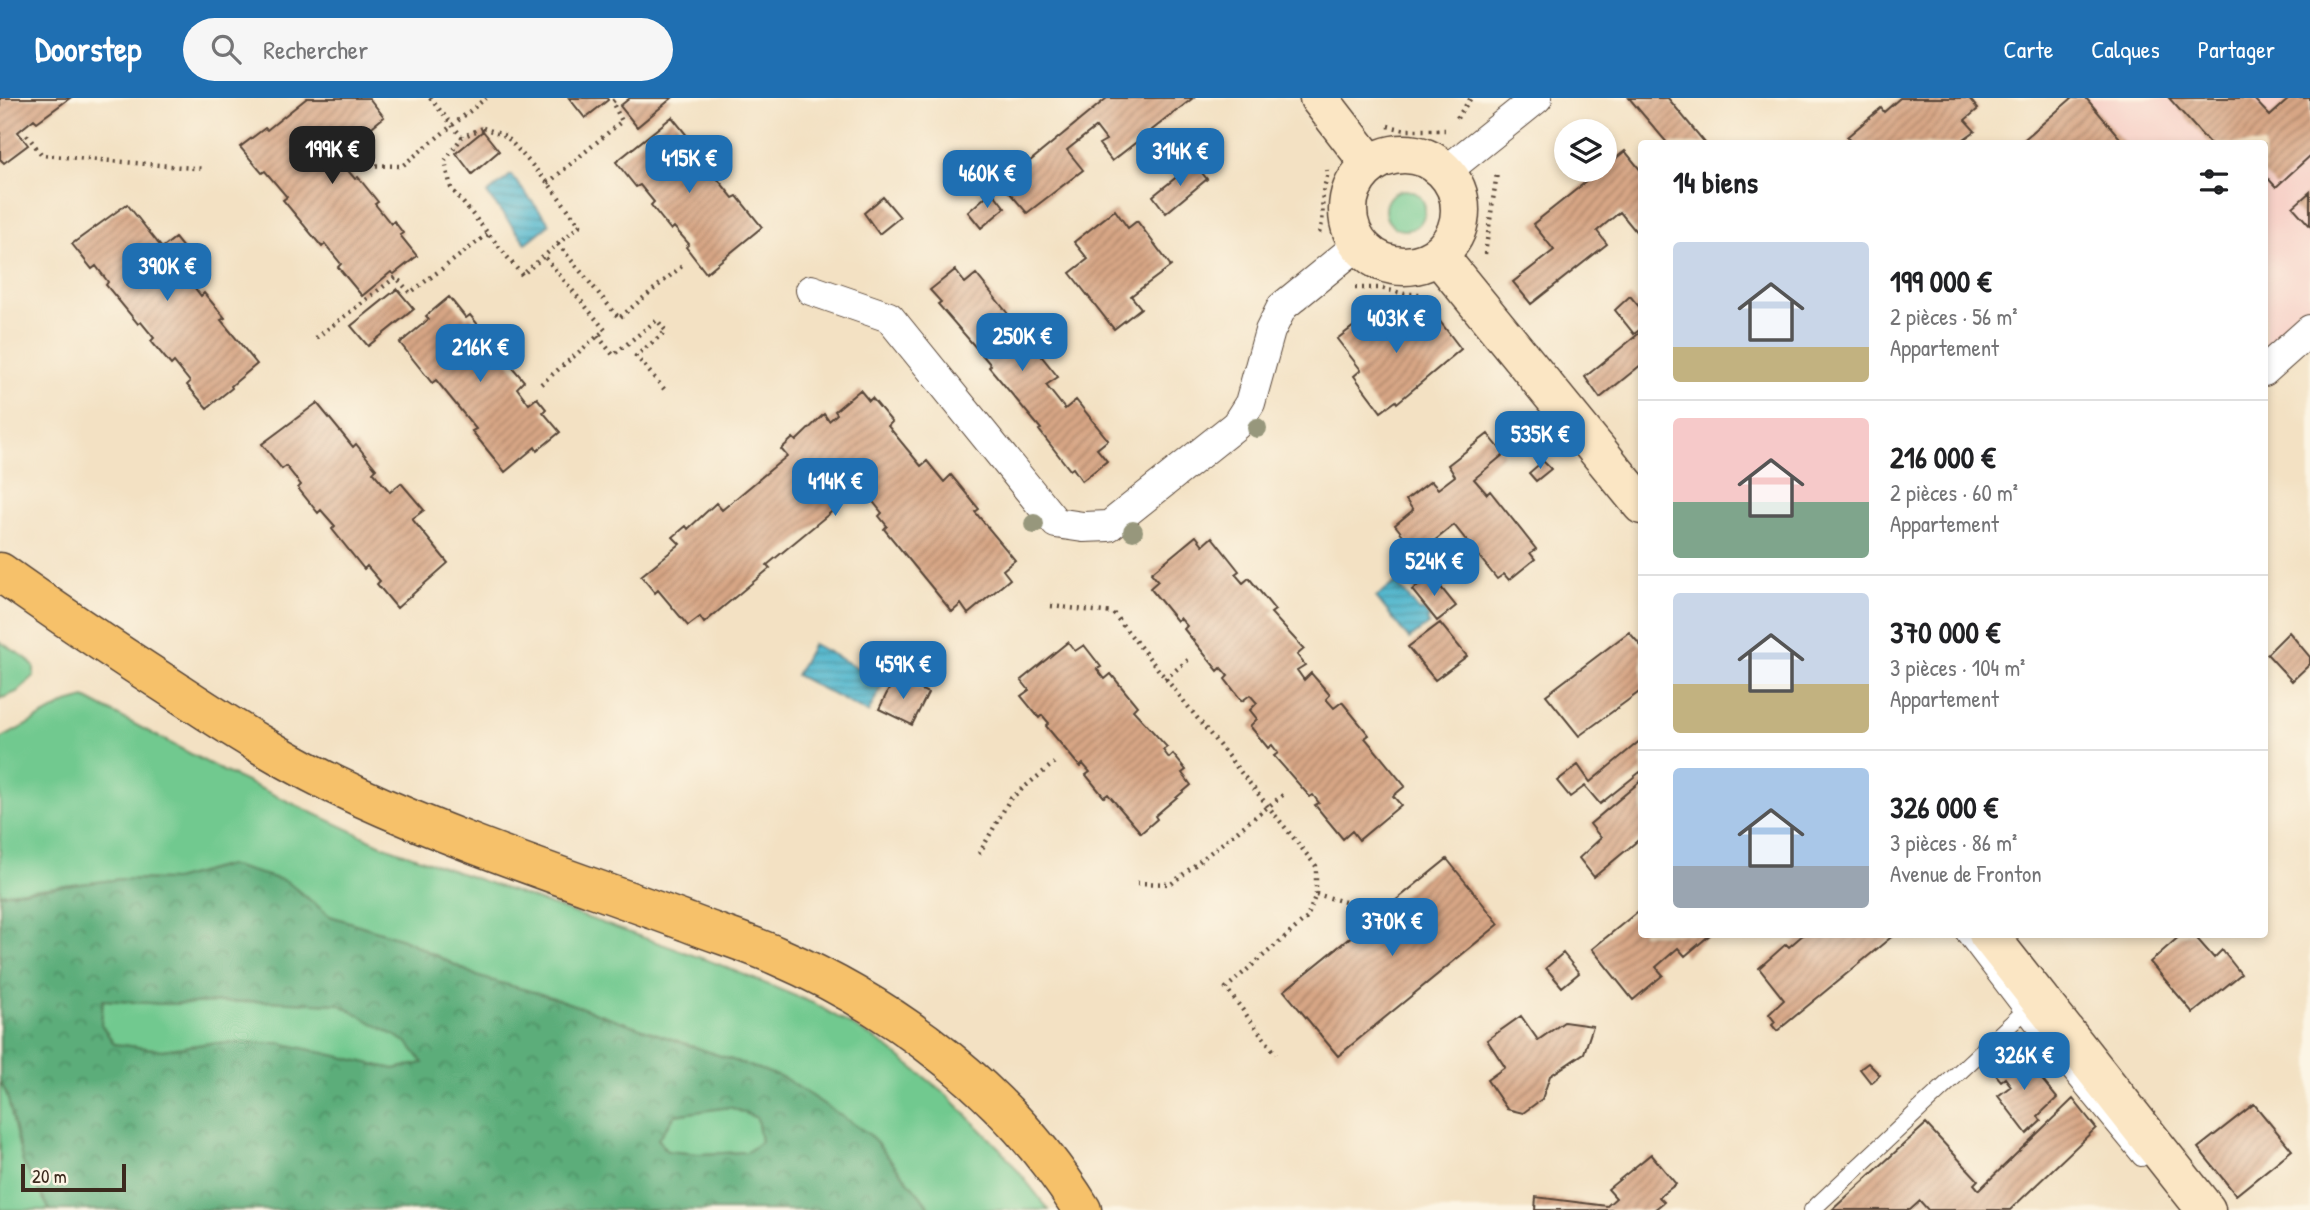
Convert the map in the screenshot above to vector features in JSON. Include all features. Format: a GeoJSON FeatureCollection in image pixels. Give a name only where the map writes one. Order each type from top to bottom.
{"type":"FeatureCollection","features":[{"type":"Feature","properties":{"kind":"highway"},"geometry":{"type":"LineString","coordinates":[[0,572],[55,612],[270,752],[347,791],[514,861],[777,956],[859,998],[946,1056],[1015,1121],[1067,1184],[1082,1210]]}},
{"type":"Feature","properties":{"kind":"main road"},"geometry":{"type":"LineString","coordinates":[[1319,98],[1370,164]]}},
{"type":"Feature","properties":{"kind":"main road"},"geometry":{"type":"LineString","coordinates":[[1449,268],[1451,242],[1459,224],[1460,206],[1456,187],[1445,172],[1429,159],[1415,154],[1399,153],[1370,164],[1354,181],[1347,202],[1348,225],[1359,245],[1375,259],[1396,266],[1418,264],[1449,268],[1638,500]]}},
{"type":"Feature","properties":{"kind":"main road"},"geometry":{"type":"LineString","coordinates":[[1990,938],[2031,1005],[2206,1210]]}},
{"type":"Feature","properties":{"kind":"street"},"geometry":{"type":"LineString","coordinates":[[1445,172],[1537,98]]}},
{"type":"Feature","properties":{"kind":"street"},"geometry":{"type":"LineString","coordinates":[[811,290],[889,317],[1056,523],[1083,527],[1109,526],[1236,425],[1250,403],[1270,331],[1282,307],[1359,245]]}},
{"type":"Feature","properties":{"kind":"street"},"geometry":{"type":"LineString","coordinates":[[2268,367],[2310,330]]}},
{"type":"Feature","properties":{"kind":"lane"},"geometry":{"type":"LineString","coordinates":[[1968,938],[2031,1005],[2148,1168]]}},
{"type":"Feature","properties":{"kind":"lane"},"geometry":{"type":"LineString","coordinates":[[1812,1210],[2031,1005]]}},
{"type":"Feature","properties":{"kind":"path"},"geometry":{"type":"LineString","coordinates":[[430,98],[462,137]]}},
{"type":"Feature","properties":{"kind":"path"},"geometry":{"type":"LineString","coordinates":[[355,165],[402,166],[486,98]]}},
{"type":"Feature","properties":{"kind":"path"},"geometry":{"type":"LineString","coordinates":[[548,183],[622,121],[612,102],[617,98]]}},
{"type":"Feature","properties":{"kind":"path"},"geometry":{"type":"LineString","coordinates":[[1326,164],[1328,178],[1323,192],[1324,220],[1314,248],[1327,271],[1357,289],[1380,288],[1444,300],[1449,268],[1485,261],[1499,160],[1468,123],[1449,130],[1406,130],[1386,126]]}},
{"type":"Feature","properties":{"kind":"path"},"geometry":{"type":"LineString","coordinates":[[483,128],[506,136],[548,183],[580,225],[522,275],[451,188],[445,161],[462,137],[483,128]]}},
{"type":"Feature","properties":{"kind":"path"},"geometry":{"type":"LineString","coordinates":[[27,135],[42,155],[205,169]]}},
{"type":"Feature","properties":{"kind":"path"},"geometry":{"type":"LineString","coordinates":[[316,338],[396,277],[410,293],[488,234]]}},
{"type":"Feature","properties":{"kind":"path"},"geometry":{"type":"LineString","coordinates":[[558,244],[619,318],[682,266]]}},
{"type":"Feature","properties":{"kind":"path"},"geometry":{"type":"LineString","coordinates":[[541,384],[605,330],[544,256]]}},
{"type":"Feature","properties":{"kind":"path"},"geometry":{"type":"LineString","coordinates":[[598,336],[613,355],[657,320],[666,331],[636,355],[665,390]]}},
{"type":"Feature","properties":{"kind":"path"},"geometry":{"type":"LineString","coordinates":[[1051,606],[1113,613],[1317,866],[1316,894],[1307,918],[1226,988],[1276,1055]]}},
{"type":"Feature","properties":{"kind":"path"},"geometry":{"type":"LineString","coordinates":[[1165,678],[1188,660]]}},
{"type":"Feature","properties":{"kind":"path"},"geometry":{"type":"LineString","coordinates":[[979,854],[1010,799],[1054,763]]}},
{"type":"Feature","properties":{"kind":"path"},"geometry":{"type":"LineString","coordinates":[[1137,883],[1171,884],[1284,794]]}},
{"type":"Feature","properties":{"kind":"path"},"geometry":{"type":"LineString","coordinates":[[1316,894],[1356,905],[1361,911]]}},
{"type":"Feature","properties":{"kind":"shaded area"},"geometry":{"type":"Polygon","coordinates":[[[2072,98],[2310,98],[2310,310],[2268,347],[2268,140],[2024,140],[2072,98]]]}},
{"type":"Feature","properties":{"kind":"green space"},"geometry":{"type":"Polygon","coordinates":[[[1405,190],[1419,196],[1425,210],[1419,224],[1405,230],[1391,224],[1385,210],[1391,196],[1405,190]]]}},
{"type":"Feature","properties":{"kind":"green space"},"geometry":{"type":"Polygon","coordinates":[[[0,642],[26,658],[34,667],[34,676],[17,692],[0,699],[0,642]]]}},
{"type":"Feature","properties":{"kind":"green space"},"geometry":{"type":"Polygon","coordinates":[[[85,698],[223,771],[384,846],[718,964],[815,1004],[883,1044],[947,1095],[1003,1152],[1049,1210],[932,1210],[870,1135],[784,1078],[548,996],[479,977],[403,939],[330,916],[285,881],[228,865],[174,880],[121,879],[0,894],[0,739],[67,703],[85,698]]]}},
{"type":"Feature","properties":{"kind":"green space"},"geometry":{"type":"Polygon","coordinates":[[[228,865],[286,881],[330,916],[403,939],[479,977],[548,996],[784,1078],[870,1135],[932,1210],[50,1210],[23,1163],[7,1095],[0,1081],[0,894],[121,879],[174,880],[228,865]],[[103,1000],[101,1024],[114,1044],[162,1050],[211,1043],[280,1043],[394,1069],[423,1063],[408,1043],[339,1004],[264,1001],[164,1004],[103,1000]],[[730,1107],[675,1115],[658,1139],[667,1151],[698,1154],[747,1152],[761,1142],[757,1118],[730,1107]]]}},
{"type":"Feature","properties":{"kind":"green space"},"geometry":{"type":"Polygon","coordinates":[[[103,1000],[164,1004],[264,1001],[339,1004],[408,1043],[424,1063],[394,1069],[280,1043],[211,1043],[162,1050],[114,1044],[101,1024],[103,1000]]]}},
{"type":"Feature","properties":{"kind":"green space"},"geometry":{"type":"Polygon","coordinates":[[[0,1081],[7,1095],[23,1163],[50,1210],[0,1210],[0,1081]]]}},
{"type":"Feature","properties":{"kind":"green space"},"geometry":{"type":"Polygon","coordinates":[[[730,1107],[757,1118],[761,1142],[747,1152],[698,1154],[667,1151],[658,1138],[675,1115],[730,1107]]]}},
{"type":"Feature","properties":{"kind":"water"},"geometry":{"type":"Polygon","coordinates":[[[511,175],[550,224],[526,243],[487,194],[511,175]]]}},
{"type":"Feature","properties":{"kind":"water"},"geometry":{"type":"Polygon","coordinates":[[[1396,582],[1420,612],[1423,610],[1429,618],[1429,624],[1409,639],[1376,597],[1396,582]]]}},
{"type":"Feature","properties":{"kind":"water"},"geometry":{"type":"Polygon","coordinates":[[[813,644],[884,682],[868,713],[796,675],[813,644]]]}},
{"type":"Feature","properties":{"kind":"building"},"geometry":{"type":"Polygon","coordinates":[[[0,98],[70,98],[37,122],[34,119],[18,132],[28,145],[4,163],[0,159],[0,98]]]}},
{"type":"Feature","properties":{"kind":"building"},"geometry":{"type":"Polygon","coordinates":[[[307,98],[369,98],[384,117],[346,148],[344,166],[355,179],[358,177],[391,224],[394,221],[403,233],[400,235],[417,256],[394,274],[391,272],[362,296],[338,267],[341,264],[325,244],[322,247],[283,200],[287,197],[240,147],[265,128],[267,130],[307,98]]]}},
{"type":"Feature","properties":{"kind":"building"},"geometry":{"type":"Polygon","coordinates":[[[569,98],[607,98],[608,100],[585,118],[569,98]]]}},
{"type":"Feature","properties":{"kind":"building"},"geometry":{"type":"Polygon","coordinates":[[[630,98],[672,98],[637,127],[620,106],[630,98]]]}},
{"type":"Feature","properties":{"kind":"building"},"geometry":{"type":"Polygon","coordinates":[[[1107,98],[1193,98],[1112,161],[1099,144],[1106,140],[1096,127],[1067,150],[1083,170],[1027,213],[1002,184],[1107,98]]]}},
{"type":"Feature","properties":{"kind":"building"},"geometry":{"type":"Polygon","coordinates":[[[1629,98],[1668,98],[1703,140],[1665,140],[1629,98]]]}},
{"type":"Feature","properties":{"kind":"building"},"geometry":{"type":"Polygon","coordinates":[[[1900,98],[1969,98],[1978,109],[1965,120],[1975,131],[1963,140],[1849,140],[1847,137],[1881,108],[1884,112],[1900,98]]]}},
{"type":"Feature","properties":{"kind":"building"},"geometry":{"type":"Polygon","coordinates":[[[2072,98],[2086,98],[2122,140],[2024,140],[2072,98]]]}},
{"type":"Feature","properties":{"kind":"building"},"geometry":{"type":"Polygon","coordinates":[[[2169,98],[2253,98],[2270,116],[2290,98],[2310,98],[2310,156],[2276,187],[2268,178],[2268,140],[2206,140],[2169,98]]]}},
{"type":"Feature","properties":{"kind":"building"},"geometry":{"type":"Polygon","coordinates":[[[672,117],[697,148],[694,150],[733,198],[737,196],[762,227],[706,273],[686,247],[689,244],[674,227],[671,230],[651,205],[654,202],[640,185],[636,187],[616,162],[672,117]]]}},
{"type":"Feature","properties":{"kind":"building"},"geometry":{"type":"Polygon","coordinates":[[[483,131],[499,151],[472,174],[456,153],[483,131]]]}},
{"type":"Feature","properties":{"kind":"building"},"geometry":{"type":"Polygon","coordinates":[[[1625,151],[1638,167],[1638,234],[1620,212],[1597,231],[1607,244],[1531,304],[1513,282],[1554,250],[1533,224],[1586,182],[1617,182],[1617,157],[1625,151]]]}},
{"type":"Feature","properties":{"kind":"building"},"geometry":{"type":"Polygon","coordinates":[[[1194,163],[1207,179],[1166,213],[1153,196],[1194,163]]]}},
{"type":"Feature","properties":{"kind":"building"},"geometry":{"type":"Polygon","coordinates":[[[992,191],[1005,208],[981,228],[968,212],[992,191]]]}},
{"type":"Feature","properties":{"kind":"building"},"geometry":{"type":"Polygon","coordinates":[[[2310,192],[2310,226],[2293,207],[2310,192]]]}},
{"type":"Feature","properties":{"kind":"building"},"geometry":{"type":"Polygon","coordinates":[[[883,197],[900,217],[879,234],[864,213],[883,197]]]}},
{"type":"Feature","properties":{"kind":"building"},"geometry":{"type":"Polygon","coordinates":[[[127,204],[162,248],[175,238],[197,265],[185,275],[201,296],[204,293],[225,318],[221,320],[257,364],[207,408],[187,385],[190,382],[174,362],[171,365],[151,341],[154,338],[141,322],[138,324],[106,285],[108,282],[96,266],[92,269],[72,244],[127,204]]]}},
{"type":"Feature","properties":{"kind":"building"},"geometry":{"type":"Polygon","coordinates":[[[1115,210],[1128,228],[1137,221],[1171,266],[1131,296],[1141,308],[1114,329],[1070,273],[1088,259],[1074,242],[1115,210]]]}},
{"type":"Feature","properties":{"kind":"building"},"geometry":{"type":"Polygon","coordinates":[[[955,270],[965,283],[976,274],[1008,314],[997,322],[1015,346],[1026,337],[1058,377],[1046,385],[1065,409],[1076,400],[1108,440],[1097,449],[1107,461],[1082,481],[1073,468],[1070,470],[1039,430],[1041,429],[989,367],[991,365],[938,304],[941,302],[930,290],[955,270]]]}},
{"type":"Feature","properties":{"kind":"building"},"geometry":{"type":"Polygon","coordinates":[[[397,289],[414,309],[368,346],[351,326],[397,289]]]}},
{"type":"Feature","properties":{"kind":"building"},"geometry":{"type":"Polygon","coordinates":[[[1630,296],[1638,305],[1638,331],[1634,334],[1615,310],[1630,296]]]}},
{"type":"Feature","properties":{"kind":"building"},"geometry":{"type":"Polygon","coordinates":[[[449,297],[466,318],[470,315],[488,345],[491,342],[524,381],[517,388],[529,404],[537,398],[546,409],[543,412],[560,432],[537,451],[535,447],[505,472],[472,431],[476,429],[436,380],[432,383],[400,343],[429,319],[426,316],[449,297]]]}},
{"type":"Feature","properties":{"kind":"building"},"geometry":{"type":"Polygon","coordinates":[[[1379,307],[1401,336],[1432,311],[1461,349],[1397,403],[1396,401],[1381,412],[1354,376],[1361,370],[1337,339],[1379,307]]]}},
{"type":"Feature","properties":{"kind":"building"},"geometry":{"type":"Polygon","coordinates":[[[1638,334],[1638,367],[1600,398],[1585,377],[1638,334]]]}},
{"type":"Feature","properties":{"kind":"building"},"geometry":{"type":"Polygon","coordinates":[[[860,390],[869,401],[872,398],[892,422],[888,426],[921,466],[927,461],[944,482],[951,475],[979,509],[975,512],[1015,560],[1003,570],[1010,579],[968,614],[961,604],[952,612],[884,529],[887,526],[879,516],[882,513],[858,483],[837,500],[841,504],[767,565],[770,568],[704,623],[700,617],[688,626],[658,590],[655,593],[641,576],[680,544],[673,537],[686,526],[688,529],[716,503],[722,510],[787,456],[781,449],[793,438],[796,441],[824,414],[829,421],[837,414],[835,411],[860,390]]]}},
{"type":"Feature","properties":{"kind":"building"},"geometry":{"type":"Polygon","coordinates":[[[317,403],[353,447],[356,444],[376,469],[373,472],[390,492],[401,483],[424,510],[412,519],[448,563],[397,608],[377,584],[380,581],[367,566],[364,569],[332,529],[335,526],[321,510],[318,513],[298,488],[301,485],[286,466],[282,469],[262,444],[317,403]]]}},
{"type":"Feature","properties":{"kind":"building"},"geometry":{"type":"Polygon","coordinates":[[[1488,434],[1504,454],[1474,479],[1487,494],[1490,491],[1536,549],[1530,553],[1535,559],[1509,580],[1504,574],[1497,579],[1454,525],[1418,554],[1395,525],[1413,510],[1406,500],[1431,481],[1438,489],[1455,476],[1448,465],[1488,434]]]}},
{"type":"Feature","properties":{"kind":"building"},"geometry":{"type":"Polygon","coordinates":[[[1543,461],[1551,469],[1536,481],[1529,473],[1543,461]]]}},
{"type":"Feature","properties":{"kind":"building"},"geometry":{"type":"Polygon","coordinates":[[[1196,536],[1203,545],[1212,537],[1239,571],[1235,574],[1243,583],[1249,578],[1275,610],[1271,613],[1304,649],[1297,655],[1305,665],[1297,670],[1304,680],[1311,673],[1330,695],[1326,699],[1334,708],[1342,702],[1369,735],[1365,738],[1405,786],[1393,796],[1401,805],[1359,840],[1352,831],[1343,839],[1315,805],[1319,803],[1313,795],[1310,797],[1274,756],[1278,753],[1272,745],[1268,748],[1250,726],[1257,719],[1250,710],[1257,703],[1250,695],[1242,701],[1225,679],[1228,676],[1221,668],[1218,671],[1184,629],[1187,626],[1180,618],[1177,621],[1150,588],[1158,581],[1151,573],[1196,536]]]}},
{"type":"Feature","properties":{"kind":"building"},"geometry":{"type":"Polygon","coordinates":[[[1431,575],[1456,606],[1437,621],[1412,590],[1431,575]]]}},
{"type":"Feature","properties":{"kind":"building"},"geometry":{"type":"Polygon","coordinates":[[[1440,623],[1467,656],[1435,680],[1408,647],[1440,623]]]}},
{"type":"Feature","properties":{"kind":"building"},"geometry":{"type":"Polygon","coordinates":[[[1629,632],[1638,642],[1638,693],[1579,736],[1546,695],[1629,632]]]}},
{"type":"Feature","properties":{"kind":"building"},"geometry":{"type":"Polygon","coordinates":[[[2289,632],[2310,657],[2310,664],[2292,681],[2268,653],[2289,632]]]}},
{"type":"Feature","properties":{"kind":"building"},"geometry":{"type":"Polygon","coordinates":[[[1068,642],[1075,651],[1084,645],[1101,667],[1097,669],[1105,679],[1111,674],[1137,706],[1133,710],[1167,747],[1163,750],[1169,758],[1173,754],[1186,770],[1182,773],[1191,785],[1155,816],[1157,819],[1141,833],[1108,794],[1104,797],[1086,775],[1090,772],[1083,764],[1080,767],[1046,726],[1049,723],[1042,715],[1039,718],[1021,696],[1029,690],[1021,680],[1068,642]]]}},
{"type":"Feature","properties":{"kind":"building"},"geometry":{"type":"Polygon","coordinates":[[[895,677],[928,693],[912,725],[879,709],[895,677]]]}},
{"type":"Feature","properties":{"kind":"building"},"geometry":{"type":"Polygon","coordinates":[[[1638,742],[1638,774],[1600,804],[1585,786],[1570,797],[1557,781],[1578,765],[1590,782],[1638,742]]]}},
{"type":"Feature","properties":{"kind":"building"},"geometry":{"type":"Polygon","coordinates":[[[1638,783],[1638,840],[1594,877],[1579,858],[1601,838],[1590,824],[1638,783]]]}},
{"type":"Feature","properties":{"kind":"building"},"geometry":{"type":"Polygon","coordinates":[[[1447,859],[1499,924],[1338,1056],[1284,991],[1447,859]]]}},
{"type":"Feature","properties":{"kind":"building"},"geometry":{"type":"Polygon","coordinates":[[[1638,911],[1638,938],[1706,938],[1685,956],[1678,948],[1656,967],[1663,975],[1633,1000],[1592,949],[1638,911]]]}},
{"type":"Feature","properties":{"kind":"building"},"geometry":{"type":"Polygon","coordinates":[[[1799,938],[1890,938],[1777,1031],[1769,1014],[1784,1000],[1759,968],[1786,944],[1789,947],[1799,938]]]}},
{"type":"Feature","properties":{"kind":"building"},"geometry":{"type":"Polygon","coordinates":[[[2177,938],[2196,938],[2214,958],[2222,950],[2241,974],[2193,1013],[2150,962],[2177,938]]]}},
{"type":"Feature","properties":{"kind":"building"},"geometry":{"type":"Polygon","coordinates":[[[1563,953],[1579,973],[1562,987],[1546,968],[1563,953]]]}},
{"type":"Feature","properties":{"kind":"building"},"geometry":{"type":"Polygon","coordinates":[[[1521,1016],[1538,1040],[1564,1022],[1593,1026],[1584,1053],[1550,1076],[1542,1099],[1523,1113],[1507,1109],[1487,1080],[1505,1067],[1487,1040],[1521,1016]]]}},
{"type":"Feature","properties":{"kind":"building"},"geometry":{"type":"Polygon","coordinates":[[[2010,1054],[2019,1065],[2026,1060],[2057,1098],[2038,1116],[2041,1121],[2027,1134],[1998,1096],[2011,1086],[2005,1078],[2001,1081],[1991,1069],[2010,1054]]]}},
{"type":"Feature","properties":{"kind":"building"},"geometry":{"type":"Polygon","coordinates":[[[1868,1063],[1880,1075],[1871,1083],[1860,1069],[1868,1063]]]}},
{"type":"Feature","properties":{"kind":"building"},"geometry":{"type":"Polygon","coordinates":[[[2073,1099],[2096,1128],[2010,1210],[1928,1210],[1920,1201],[1910,1210],[1832,1210],[1926,1124],[1978,1180],[1974,1184],[1979,1190],[2073,1099]]]}},
{"type":"Feature","properties":{"kind":"building"},"geometry":{"type":"Polygon","coordinates":[[[2254,1104],[2292,1150],[2236,1195],[2198,1148],[2254,1104]]]}},
{"type":"Feature","properties":{"kind":"building"},"geometry":{"type":"Polygon","coordinates":[[[1651,1154],[1676,1184],[1659,1197],[1664,1202],[1654,1210],[1535,1210],[1536,1197],[1607,1206],[1616,1198],[1608,1189],[1651,1154]]]}}]}
